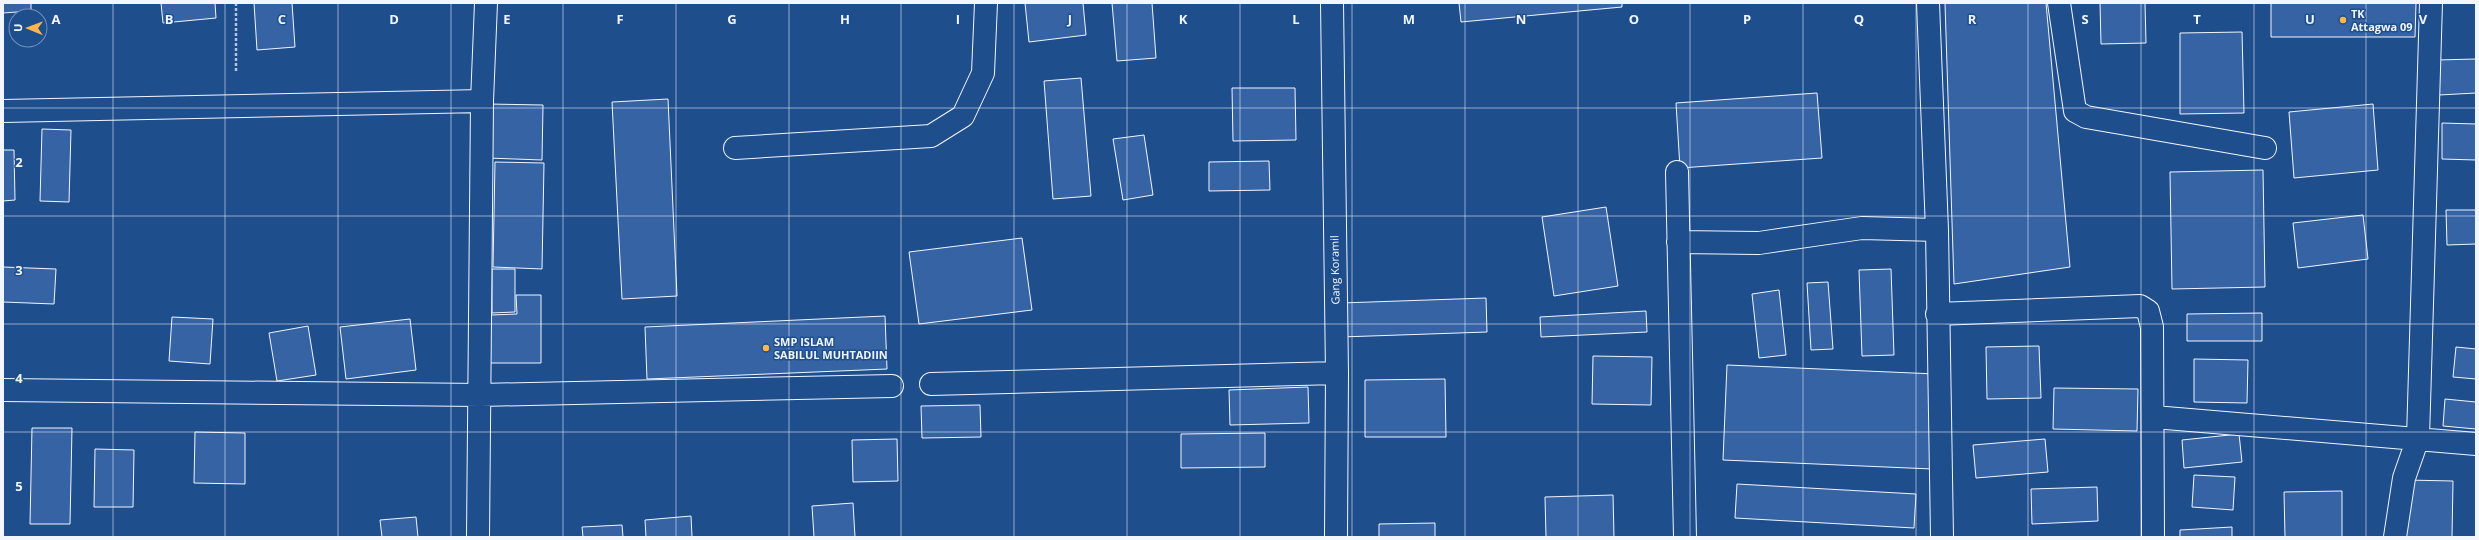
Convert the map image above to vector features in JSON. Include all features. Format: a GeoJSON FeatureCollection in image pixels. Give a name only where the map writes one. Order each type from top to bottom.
{"type":"FeatureCollection","features":[{"type":"Feature","properties":{"kind":"street"},"geometry":{"type":"LineString","coordinates":[[478,537],[481,395],[482,101],[486,3]]}},
{"type":"Feature","properties":{"kind":"street"},"geometry":{"type":"LineString","coordinates":[[735,148],[931,136],[963,116],[984,73],[986,3]]}},
{"type":"Feature","properties":{"kind":"street","name":"Gang Koramil"},"geometry":{"type":"LineString","coordinates":[[1332,3],[1337,373],[1336,537]]}},
{"type":"Feature","properties":{"kind":"street"},"geometry":{"type":"LineString","coordinates":[[1928,3],[1937,230],[1937,314],[1942,537]]}},
{"type":"Feature","properties":{"kind":"street"},"geometry":{"type":"LineString","coordinates":[[2059,3],[2075,110],[2086,117],[2265,148]]}},
{"type":"Feature","properties":{"kind":"street"},"geometry":{"type":"LineString","coordinates":[[2395,537],[2404,478],[2418,438],[2431,3]]}},
{"type":"Feature","properties":{"kind":"street"},"geometry":{"type":"LineString","coordinates":[[3,112],[236,105],[482,101]]}},
{"type":"Feature","properties":{"kind":"street"},"geometry":{"type":"LineString","coordinates":[[1677,172],[1685,537]]}},
{"type":"Feature","properties":{"kind":"street"},"geometry":{"type":"LineString","coordinates":[[1678,242],[1759,243],[1862,228],[1937,230]]}},
{"type":"Feature","properties":{"kind":"street"},"geometry":{"type":"LineString","coordinates":[[1937,314],[2140,306],[2148,311],[2152,327],[2154,417],[2153,537]]}},
{"type":"Feature","properties":{"kind":"street"},"geometry":{"type":"LineString","coordinates":[[931,384],[1337,373]]}},
{"type":"Feature","properties":{"kind":"street"},"geometry":{"type":"LineString","coordinates":[[3,390],[481,395],[892,386]]}},
{"type":"Feature","properties":{"kind":"street"},"geometry":{"type":"LineString","coordinates":[[2154,417],[2476,444]]}},
{"type":"Feature","properties":{"kind":"path"},"geometry":{"type":"LineString","coordinates":[[236,3],[236,105]]}},
{"type":"Feature","properties":{"kind":"building"},"geometry":{"type":"Polygon","coordinates":[[[3,3],[31,3],[31,8],[8,8],[8,13],[3,13],[3,3]]]}},
{"type":"Feature","properties":{"kind":"building"},"geometry":{"type":"Polygon","coordinates":[[[161,3],[215,3],[216,18],[163,23],[161,3]]]}},
{"type":"Feature","properties":{"kind":"building"},"geometry":{"type":"Polygon","coordinates":[[[254,3],[292,3],[295,47],[257,50],[254,3]]]}},
{"type":"Feature","properties":{"kind":"building"},"geometry":{"type":"Polygon","coordinates":[[[1025,3],[1083,3],[1086,35],[1029,42],[1025,3]]]}},
{"type":"Feature","properties":{"kind":"building"},"geometry":{"type":"Polygon","coordinates":[[[1112,3],[1152,3],[1156,58],[1117,61],[1112,3]]]}},
{"type":"Feature","properties":{"kind":"building"},"geometry":{"type":"Polygon","coordinates":[[[1459,3],[1622,3],[1622,7],[1461,22],[1459,3]]]}},
{"type":"Feature","properties":{"kind":"building"},"geometry":{"type":"Polygon","coordinates":[[[1945,3],[2046,3],[2070,267],[1954,284],[1945,3]]]}},
{"type":"Feature","properties":{"kind":"building"},"geometry":{"type":"Polygon","coordinates":[[[2100,3],[2145,3],[2146,43],[2101,44],[2100,3]]]}},
{"type":"Feature","properties":{"kind":"building","name":"TK Attagwa 09"},"geometry":{"type":"Polygon","coordinates":[[[2271,3],[2416,3],[2415,37],[2271,37],[2271,3]]]}},
{"type":"Feature","properties":{"kind":"building"},"geometry":{"type":"Polygon","coordinates":[[[2242,32],[2244,113],[2180,114],[2180,33],[2242,32]]]}},
{"type":"Feature","properties":{"kind":"building"},"geometry":{"type":"Polygon","coordinates":[[[2476,59],[2476,93],[2439,95],[2437,60],[2476,59]]]}},
{"type":"Feature","properties":{"kind":"building"},"geometry":{"type":"Polygon","coordinates":[[[1081,78],[1091,196],[1053,199],[1044,81],[1081,78]]]}},
{"type":"Feature","properties":{"kind":"building"},"geometry":{"type":"Polygon","coordinates":[[[1232,88],[1295,88],[1296,140],[1233,141],[1232,88]]]}},
{"type":"Feature","properties":{"kind":"building"},"geometry":{"type":"Polygon","coordinates":[[[1817,93],[1822,158],[1680,168],[1676,103],[1817,93]]]}},
{"type":"Feature","properties":{"kind":"building"},"geometry":{"type":"Polygon","coordinates":[[[668,99],[677,296],[622,299],[612,102],[668,99]]]}},
{"type":"Feature","properties":{"kind":"building"},"geometry":{"type":"Polygon","coordinates":[[[488,104],[543,105],[542,160],[487,158],[488,104]]]}},
{"type":"Feature","properties":{"kind":"building"},"geometry":{"type":"Polygon","coordinates":[[[2373,104],[2378,170],[2294,178],[2289,112],[2373,104]]]}},
{"type":"Feature","properties":{"kind":"building"},"geometry":{"type":"Polygon","coordinates":[[[2442,123],[2476,124],[2476,160],[2442,159],[2442,123]]]}},
{"type":"Feature","properties":{"kind":"building"},"geometry":{"type":"Polygon","coordinates":[[[42,129],[71,130],[69,202],[40,201],[42,129]]]}},
{"type":"Feature","properties":{"kind":"building"},"geometry":{"type":"Polygon","coordinates":[[[1144,135],[1153,195],[1123,200],[1113,139],[1144,135]]]}},
{"type":"Feature","properties":{"kind":"building"},"geometry":{"type":"Polygon","coordinates":[[[3,150],[14,150],[15,200],[3,201],[3,150]]]}},
{"type":"Feature","properties":{"kind":"building"},"geometry":{"type":"Polygon","coordinates":[[[1269,161],[1270,190],[1209,191],[1209,162],[1269,161]]]}},
{"type":"Feature","properties":{"kind":"building"},"geometry":{"type":"Polygon","coordinates":[[[495,162],[544,163],[542,269],[493,267],[495,162]]]}},
{"type":"Feature","properties":{"kind":"building"},"geometry":{"type":"Polygon","coordinates":[[[2263,170],[2265,287],[2172,289],[2170,172],[2263,170]]]}},
{"type":"Feature","properties":{"kind":"building"},"geometry":{"type":"Polygon","coordinates":[[[1606,207],[1618,286],[1554,296],[1542,217],[1606,207]]]}},
{"type":"Feature","properties":{"kind":"building"},"geometry":{"type":"Polygon","coordinates":[[[2446,210],[2476,210],[2476,244],[2447,245],[2446,210]]]}},
{"type":"Feature","properties":{"kind":"building"},"geometry":{"type":"Polygon","coordinates":[[[2363,215],[2368,259],[2298,268],[2293,223],[2363,215]]]}},
{"type":"Feature","properties":{"kind":"building"},"geometry":{"type":"Polygon","coordinates":[[[1022,238],[1032,310],[919,324],[909,252],[1022,238]]]}},
{"type":"Feature","properties":{"kind":"building"},"geometry":{"type":"Polygon","coordinates":[[[3,267],[56,269],[54,304],[3,302],[3,267]]]}},
{"type":"Feature","properties":{"kind":"building"},"geometry":{"type":"Polygon","coordinates":[[[492,269],[515,269],[515,312],[492,313],[492,269]]]}},
{"type":"Feature","properties":{"kind":"building"},"geometry":{"type":"Polygon","coordinates":[[[1891,269],[1894,355],[1862,356],[1859,270],[1891,269]]]}},
{"type":"Feature","properties":{"kind":"building"},"geometry":{"type":"Polygon","coordinates":[[[1828,282],[1833,349],[1811,350],[1807,283],[1828,282]]]}},
{"type":"Feature","properties":{"kind":"building"},"geometry":{"type":"Polygon","coordinates":[[[1779,290],[1786,355],[1759,358],[1752,294],[1779,290]]]}},
{"type":"Feature","properties":{"kind":"building"},"geometry":{"type":"Polygon","coordinates":[[[516,295],[541,295],[541,363],[490,363],[491,315],[517,314],[516,295]]]}},
{"type":"Feature","properties":{"kind":"building"},"geometry":{"type":"Polygon","coordinates":[[[1486,298],[1487,332],[1341,337],[1341,303],[1486,298]]]}},
{"type":"Feature","properties":{"kind":"building"},"geometry":{"type":"Polygon","coordinates":[[[1646,311],[1647,332],[1541,337],[1540,317],[1646,311]]]}},
{"type":"Feature","properties":{"kind":"building"},"geometry":{"type":"Polygon","coordinates":[[[2262,313],[2262,341],[2187,341],[2187,314],[2262,313]]]}},
{"type":"Feature","properties":{"kind":"building","name":"SMP ISLAM SABILUL MUHTADIIN"},"geometry":{"type":"Polygon","coordinates":[[[885,316],[887,369],[647,379],[645,327],[885,316]]]}},
{"type":"Feature","properties":{"kind":"building"},"geometry":{"type":"Polygon","coordinates":[[[172,317],[213,319],[210,364],[169,361],[172,317]]]}},
{"type":"Feature","properties":{"kind":"building"},"geometry":{"type":"Polygon","coordinates":[[[410,319],[416,370],[346,379],[340,327],[410,319]]]}},
{"type":"Feature","properties":{"kind":"building"},"geometry":{"type":"Polygon","coordinates":[[[308,326],[316,375],[277,381],[269,333],[308,326]]]}},
{"type":"Feature","properties":{"kind":"building"},"geometry":{"type":"Polygon","coordinates":[[[2039,346],[2041,398],[1987,399],[1986,347],[2039,346]]]}},
{"type":"Feature","properties":{"kind":"building"},"geometry":{"type":"Polygon","coordinates":[[[2456,347],[2476,349],[2476,379],[2453,377],[2456,347]]]}},
{"type":"Feature","properties":{"kind":"building"},"geometry":{"type":"Polygon","coordinates":[[[1593,356],[1652,357],[1651,405],[1592,404],[1593,356]]]}},
{"type":"Feature","properties":{"kind":"building"},"geometry":{"type":"Polygon","coordinates":[[[2194,359],[2248,360],[2247,403],[2194,402],[2194,359]]]}},
{"type":"Feature","properties":{"kind":"building"},"geometry":{"type":"Polygon","coordinates":[[[1727,365],[1936,374],[1932,469],[1723,460],[1727,365]]]}},
{"type":"Feature","properties":{"kind":"building"},"geometry":{"type":"Polygon","coordinates":[[[1445,379],[1446,437],[1365,437],[1365,380],[1445,379]]]}},
{"type":"Feature","properties":{"kind":"building"},"geometry":{"type":"Polygon","coordinates":[[[1308,387],[1309,423],[1230,425],[1229,390],[1308,387]]]}},
{"type":"Feature","properties":{"kind":"building"},"geometry":{"type":"Polygon","coordinates":[[[2054,388],[2138,389],[2137,431],[2053,429],[2054,388]]]}},
{"type":"Feature","properties":{"kind":"building"},"geometry":{"type":"Polygon","coordinates":[[[2445,399],[2476,402],[2476,429],[2443,426],[2445,399]]]}},
{"type":"Feature","properties":{"kind":"building"},"geometry":{"type":"Polygon","coordinates":[[[980,405],[981,437],[922,438],[921,406],[980,405]]]}},
{"type":"Feature","properties":{"kind":"building"},"geometry":{"type":"Polygon","coordinates":[[[32,428],[72,428],[70,524],[30,524],[32,428]]]}},
{"type":"Feature","properties":{"kind":"building"},"geometry":{"type":"Polygon","coordinates":[[[195,432],[245,433],[245,484],[194,483],[195,432]]]}},
{"type":"Feature","properties":{"kind":"building"},"geometry":{"type":"Polygon","coordinates":[[[1265,433],[1265,467],[1181,468],[1181,434],[1265,433]]]}},
{"type":"Feature","properties":{"kind":"building"},"geometry":{"type":"Polygon","coordinates":[[[2239,434],[2242,462],[2184,468],[2182,440],[2239,434]]]}},
{"type":"Feature","properties":{"kind":"building"},"geometry":{"type":"Polygon","coordinates":[[[897,439],[898,481],[853,482],[852,440],[897,439]]]}},
{"type":"Feature","properties":{"kind":"building"},"geometry":{"type":"Polygon","coordinates":[[[2045,439],[2048,472],[1976,478],[1973,445],[2045,439]]]}},
{"type":"Feature","properties":{"kind":"building"},"geometry":{"type":"Polygon","coordinates":[[[95,449],[134,450],[133,507],[94,507],[95,449]]]}},
{"type":"Feature","properties":{"kind":"building"},"geometry":{"type":"Polygon","coordinates":[[[2194,475],[2235,477],[2233,510],[2192,507],[2194,475]]]}},
{"type":"Feature","properties":{"kind":"building"},"geometry":{"type":"Polygon","coordinates":[[[2406,480],[2453,481],[2452,537],[2405,537],[2406,480]]]}},
{"type":"Feature","properties":{"kind":"building"},"geometry":{"type":"Polygon","coordinates":[[[1737,484],[1916,494],[1914,528],[1735,518],[1737,484]]]}},
{"type":"Feature","properties":{"kind":"building"},"geometry":{"type":"Polygon","coordinates":[[[2097,487],[2098,521],[2032,524],[2031,489],[2097,487]]]}},
{"type":"Feature","properties":{"kind":"building"},"geometry":{"type":"Polygon","coordinates":[[[2342,491],[2342,537],[2285,537],[2284,492],[2342,491]]]}},
{"type":"Feature","properties":{"kind":"building"},"geometry":{"type":"Polygon","coordinates":[[[1613,495],[1614,537],[1546,537],[1545,497],[1613,495]]]}},
{"type":"Feature","properties":{"kind":"building"},"geometry":{"type":"Polygon","coordinates":[[[853,503],[855,537],[814,537],[812,506],[853,503]]]}},
{"type":"Feature","properties":{"kind":"building"},"geometry":{"type":"Polygon","coordinates":[[[691,516],[692,537],[646,537],[645,520],[691,516]]]}},
{"type":"Feature","properties":{"kind":"building"},"geometry":{"type":"Polygon","coordinates":[[[416,517],[418,537],[382,537],[380,520],[416,517]]]}},
{"type":"Feature","properties":{"kind":"building"},"geometry":{"type":"Polygon","coordinates":[[[1435,523],[1435,537],[1379,537],[1379,524],[1435,523]]]}},
{"type":"Feature","properties":{"kind":"building"},"geometry":{"type":"Polygon","coordinates":[[[622,525],[623,537],[583,537],[582,527],[622,525]]]}},
{"type":"Feature","properties":{"kind":"building"},"geometry":{"type":"Polygon","coordinates":[[[2232,527],[2232,537],[2180,537],[2180,530],[2232,527]]]}},
{"type":"Feature","properties":{"kind":"place","name":"TK Attagwa 09"},"geometry":{"type":"Point","coordinates":[2343,20]}},
{"type":"Feature","properties":{"kind":"place","name":"SMP ISLAM SABILUL MUHTADIIN"},"geometry":{"type":"Point","coordinates":[766,348]}}]}
